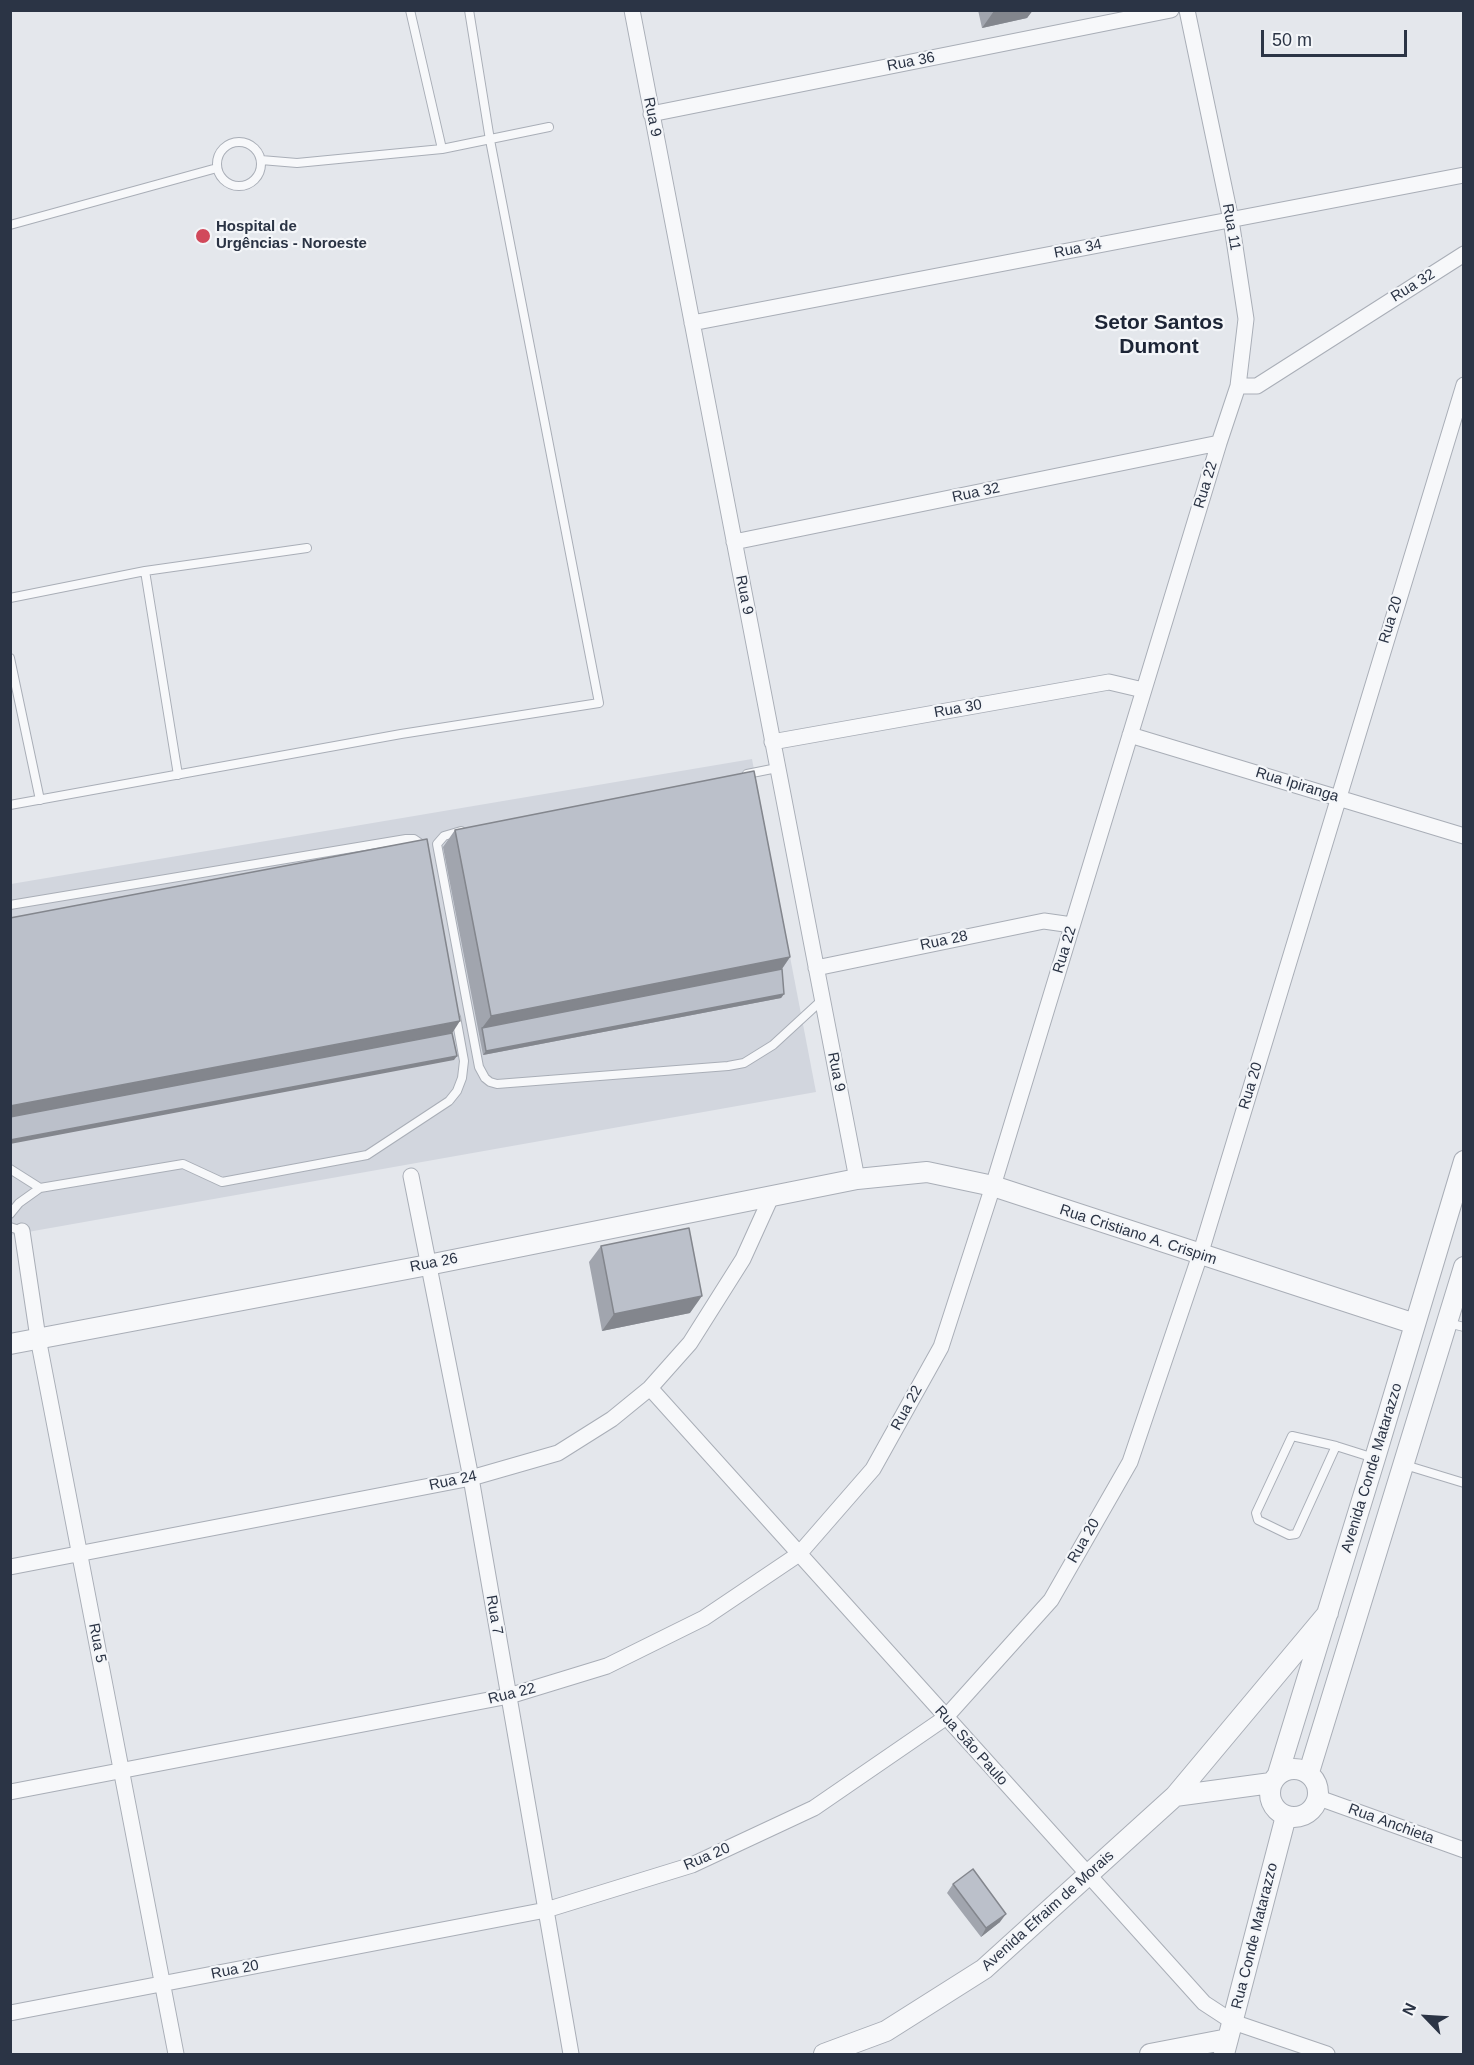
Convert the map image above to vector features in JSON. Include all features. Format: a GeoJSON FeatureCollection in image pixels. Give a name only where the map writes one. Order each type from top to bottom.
{"type":"FeatureCollection","features":[{"type":"Feature","properties":{"kind":"street","name":"Rua 9"},"geometry":{"type":"LineString","coordinates":[[632,10],[857,1179]]}},
{"type":"Feature","properties":{"kind":"street","name":"Rua 36"},"geometry":{"type":"LineString","coordinates":[[651,114],[1171,10]]}},
{"type":"Feature","properties":{"kind":"street","name":"Rua 11"},"geometry":{"type":"LineString","coordinates":[[1187,10],[1231,220],[1246,319],[1238,386],[1219,443]]}},
{"type":"Feature","properties":{"kind":"street","name":"Rua 34"},"geometry":{"type":"LineString","coordinates":[[692,323],[1464,174]]}},
{"type":"Feature","properties":{"kind":"street","name":"Rua 32"},"geometry":{"type":"LineString","coordinates":[[1238,386],[1257,386],[1464,254]]}},
{"type":"Feature","properties":{"kind":"street","name":"Rua 20"},"geometry":{"type":"LineString","coordinates":[[10,2013],[546,1910],[692,1865],[814,1808],[945,1718],[1051,1599],[1130,1462],[1200,1255],[1464,385]]}},
{"type":"Feature","properties":{"kind":"street","name":"Rua 32"},"geometry":{"type":"LineString","coordinates":[[734,542],[1219,443]]}},
{"type":"Feature","properties":{"kind":"street","name":"Rua 22"},"geometry":{"type":"LineString","coordinates":[[10,1792],[509,1696],[608,1666],[704,1618],[799,1554],[873,1469],[941,1347],[993,1186],[1219,443]]}},
{"type":"Feature","properties":{"kind":"street","name":"Rua 30"},"geometry":{"type":"LineString","coordinates":[[772,742],[1109,682],[1143,690]]}},
{"type":"Feature","properties":{"kind":"street","name":"Rua Ipiranga"},"geometry":{"type":"LineString","coordinates":[[1130,735],[1464,836]]}},
{"type":"Feature","properties":{"kind":"street","name":"Rua 28"},"geometry":{"type":"LineString","coordinates":[[816,968],[1044,921],[1072,925]]}},
{"type":"Feature","properties":{"kind":"street","name":"Avenida Conde Matarazzo"},"geometry":{"type":"LineString","coordinates":[[1275,1778],[1328,1613],[1464,1161]]}},
{"type":"Feature","properties":{"kind":"street","name":"Rua Cristiano A. Crispim"},"geometry":{"type":"LineString","coordinates":[[857,1179],[927,1172],[993,1186],[1415,1324]]}},
{"type":"Feature","properties":{"kind":"street","name":"Rua 7"},"geometry":{"type":"LineString","coordinates":[[411,1176],[471,1478],[571,2055]]}},
{"type":"Feature","properties":{"kind":"street","name":"Rua 26"},"geometry":{"type":"LineString","coordinates":[[10,1344],[857,1179]]}},
{"type":"Feature","properties":{"kind":"street","name":"Rua 24"},"geometry":{"type":"LineString","coordinates":[[10,1567],[471,1478],[558,1453],[612,1419],[650,1388],[690,1343],[743,1259],[772,1195]]}},
{"type":"Feature","properties":{"kind":"street","name":"Rua 5"},"geometry":{"type":"LineString","coordinates":[[16,1229],[176,2055]]}},
{"type":"Feature","properties":{"kind":"street","name":"Avenida Conde Matarazzo"},"geometry":{"type":"LineString","coordinates":[[1309,1772],[1402,1464],[1455,1325],[1464,1267]]}},
{"type":"Feature","properties":{"kind":"street","name":"Rua São Paulo"},"geometry":{"type":"LineString","coordinates":[[650,1388],[1088,1877],[1204,2003],[1228,2038],[1327,2055]]}},
{"type":"Feature","properties":{"kind":"street"},"geometry":{"type":"LineString","coordinates":[[1375,1458],[1402,1464]]}},
{"type":"Feature","properties":{"kind":"street","name":"Avenida Efraim de Morais"},"geometry":{"type":"LineString","coordinates":[[824,2055],[886,2031],[984,1969],[1175,1796],[1328,1613]]}},
{"type":"Feature","properties":{"kind":"street"},"geometry":{"type":"LineString","coordinates":[[1175,1796],[1275,1778],[1297,1767],[1309,1772],[1317,1785],[1319,1798],[1309,1813],[1300,1817],[1286,1816],[1275,1808],[1270,1795],[1275,1778]]}},
{"type":"Feature","properties":{"kind":"street","name":"Rua Anchieta"},"geometry":{"type":"LineString","coordinates":[[1319,1798],[1464,1850]]}},
{"type":"Feature","properties":{"kind":"street","name":"Rua Conde Matarazzo"},"geometry":{"type":"LineString","coordinates":[[1228,2038],[1286,1816]]}},
{"type":"Feature","properties":{"kind":"street"},"geometry":{"type":"LineString","coordinates":[[1150,2055],[1228,2038]]}},
{"type":"Feature","properties":{"kind":"lane"},"geometry":{"type":"LineString","coordinates":[[410,10],[442,150]]}},
{"type":"Feature","properties":{"kind":"lane"},"geometry":{"type":"LineString","coordinates":[[10,805],[401,734],[599,703],[490,140],[470,10]]}},
{"type":"Feature","properties":{"kind":"lane"},"geometry":{"type":"LineString","coordinates":[[261,160],[297,163],[442,150],[549,127]]}},
{"type":"Feature","properties":{"kind":"lane"},"geometry":{"type":"LineString","coordinates":[[238,141],[252,146],[261,160],[258,174],[253,180],[239,186],[225,181],[217,168],[219,153],[230,143],[238,141]]}},
{"type":"Feature","properties":{"kind":"lane"},"geometry":{"type":"LineString","coordinates":[[10,225],[217,168]]}},
{"type":"Feature","properties":{"kind":"lane"},"geometry":{"type":"LineString","coordinates":[[10,598],[146,571],[307,548]]}},
{"type":"Feature","properties":{"kind":"lane"},"geometry":{"type":"LineString","coordinates":[[146,571],[178,775]]}},
{"type":"Feature","properties":{"kind":"lane"},"geometry":{"type":"LineString","coordinates":[[10,658],[40,800]]}},
{"type":"Feature","properties":{"kind":"lane"},"geometry":{"type":"LineString","coordinates":[[743,775],[777,768]]}},
{"type":"Feature","properties":{"kind":"lane"},"geometry":{"type":"LineString","coordinates":[[473,829],[444,836],[437,844],[479,1067],[490,1082],[497,1084],[744,1063],[773,1045],[822,1000]]}},
{"type":"Feature","properties":{"kind":"lane"},"geometry":{"type":"LineString","coordinates":[[10,905],[406,839],[414,840],[423,846],[426,857]]}},
{"type":"Feature","properties":{"kind":"lane"},"geometry":{"type":"LineString","coordinates":[[10,1214],[19,1203],[40,1188],[183,1164],[222,1182],[367,1155],[449,1101],[457,1091],[462,1078],[464,1061],[454,1004]]}},
{"type":"Feature","properties":{"kind":"lane"},"geometry":{"type":"LineString","coordinates":[[10,1169],[40,1188]]}},
{"type":"Feature","properties":{"kind":"lane"},"geometry":{"type":"LineString","coordinates":[[1336,1446],[1298,1532],[1288,1535],[1258,1520],[1256,1513],[1290,1437],[1293,1435],[1336,1446],[1375,1458]]}},
{"type":"Feature","properties":{"kind":"lane"},"geometry":{"type":"LineString","coordinates":[[1402,1464],[1464,1483]]}},
{"type":"Feature","properties":{"kind":"shaded area"},"geometry":{"type":"Polygon","coordinates":[[[752,759],[816,1092],[11,1235],[11,884],[752,759]]]}},
{"type":"Feature","properties":{"kind":"building"},"geometry":{"type":"Polygon","coordinates":[[[754,771],[790,957],[491,1016],[455,830],[754,771]]]}},
{"type":"Feature","properties":{"kind":"building"},"geometry":{"type":"Polygon","coordinates":[[[427,839],[460,1021],[10,1106],[10,918],[427,839]]]}},
{"type":"Feature","properties":{"kind":"building"},"geometry":{"type":"Polygon","coordinates":[[[782,969],[784,994],[486,1051],[482,1028],[782,969]]]}},
{"type":"Feature","properties":{"kind":"building"},"geometry":{"type":"Polygon","coordinates":[[[452,1033],[457,1056],[10,1140],[10,1117],[452,1033]]]}},
{"type":"Feature","properties":{"kind":"building"},"geometry":{"type":"Polygon","coordinates":[[[689,1228],[702,1296],[614,1314],[601,1246],[689,1228]]]}},
{"type":"Feature","properties":{"kind":"building"},"geometry":{"type":"Polygon","coordinates":[[[973,1869],[1006,1914],[986,1928],[953,1884],[973,1869]]]}},
{"type":"Feature","properties":{"kind":"place","name":"Hospital de Urgências - Noroeste"},"geometry":{"type":"Point","coordinates":[203,236]}},
{"type":"Feature","properties":{"kind":"district","name":"Setor Santos Dumont"},"geometry":{"type":"Point","coordinates":[1159,335]}}]}
